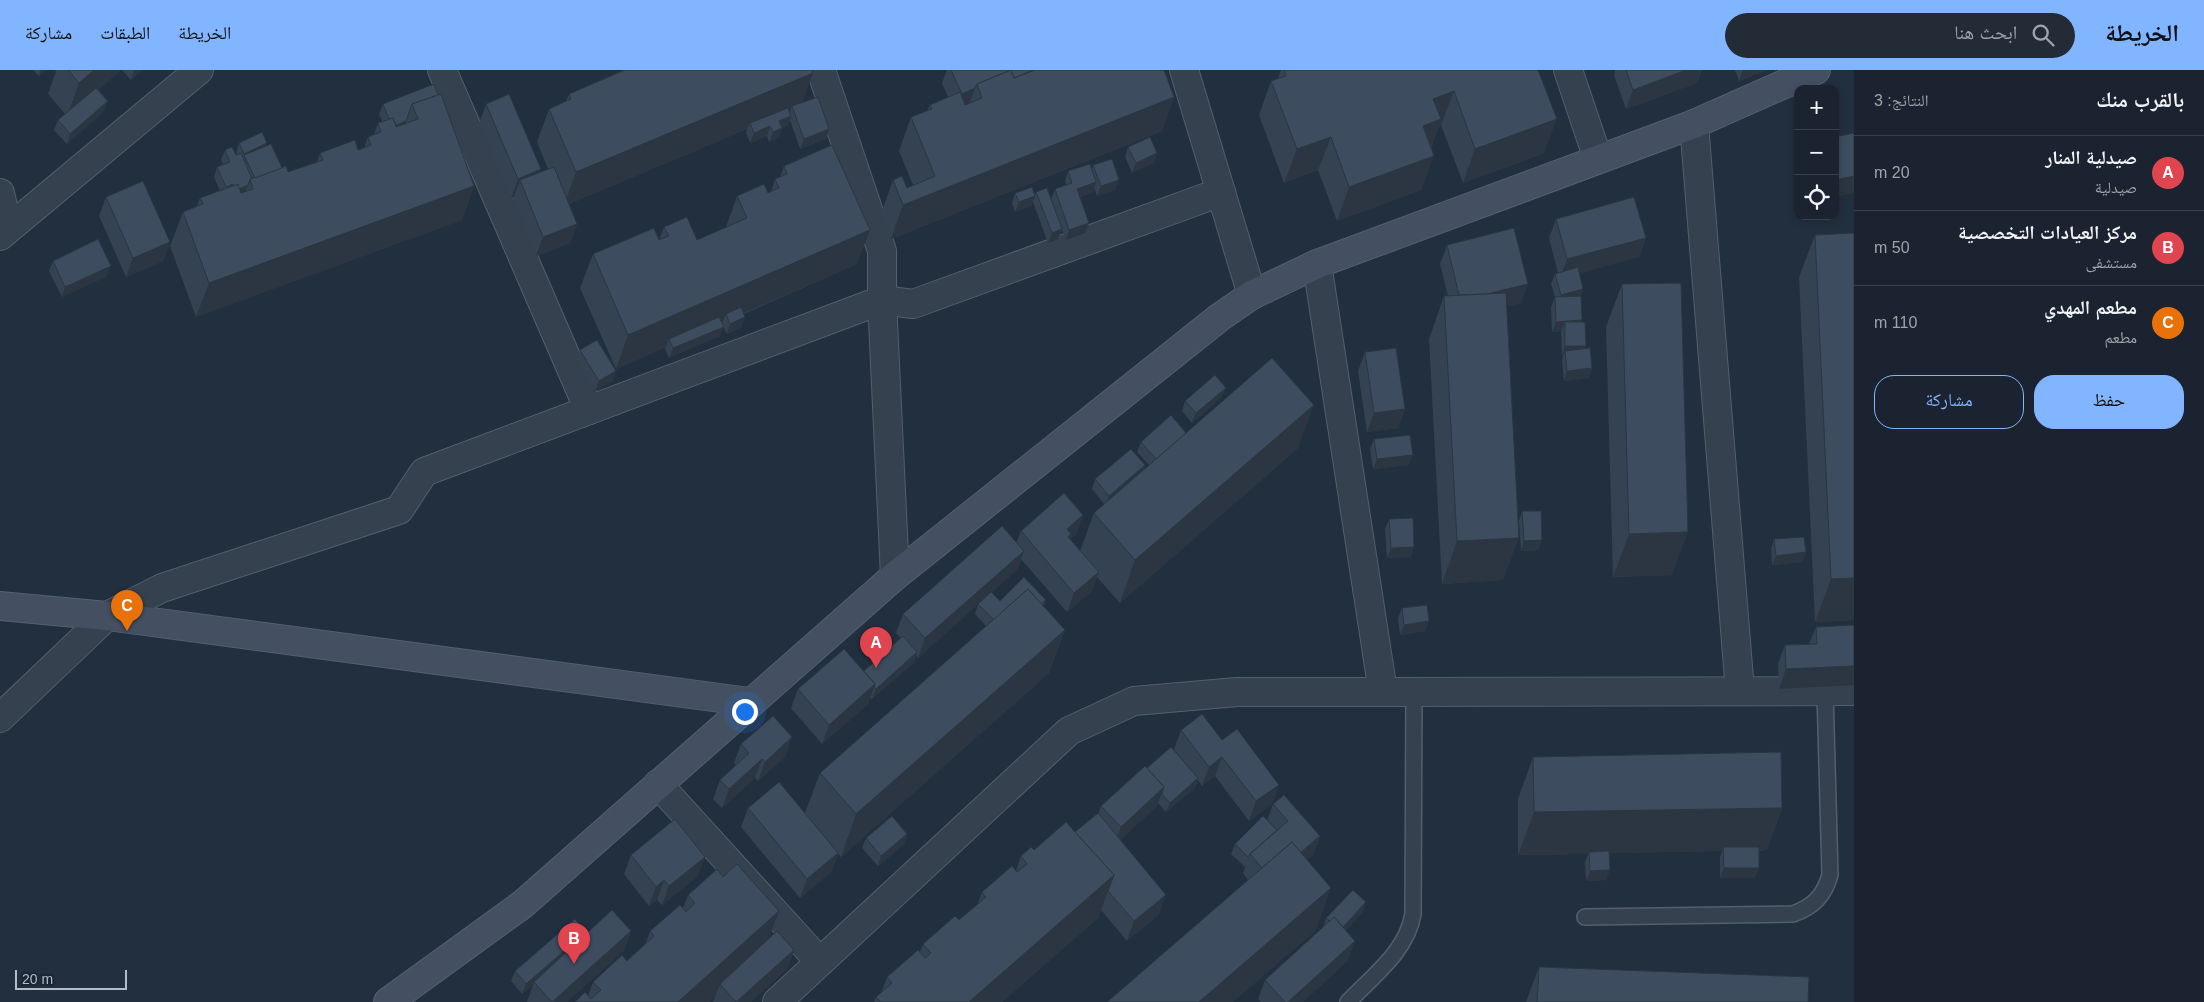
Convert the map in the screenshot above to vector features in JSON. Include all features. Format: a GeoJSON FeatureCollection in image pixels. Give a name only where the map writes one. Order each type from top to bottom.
{"type":"FeatureCollection","features":[{"type":"Feature","properties":{"kind":"street"},"geometry":{"type":"LineString","coordinates":[[4,232],[199,70]]}},
{"type":"Feature","properties":{"kind":"street"},"geometry":{"type":"LineString","coordinates":[[442,70],[589,410]]}},
{"type":"Feature","properties":{"kind":"street"},"geometry":{"type":"LineString","coordinates":[[821,70],[882,251],[882,300],[895,576]]}},
{"type":"Feature","properties":{"kind":"street"},"geometry":{"type":"LineString","coordinates":[[1184,70],[1252,295]]}},
{"type":"Feature","properties":{"kind":"street"},"geometry":{"type":"LineString","coordinates":[[1568,70],[1598,159]]}},
{"type":"Feature","properties":{"kind":"street"},"geometry":{"type":"LineString","coordinates":[[388,1002],[523,904],[895,576],[1220,317],[1252,295],[1317,264],[1694,124],[1816,70]]}},
{"type":"Feature","properties":{"kind":"street"},"geometry":{"type":"LineString","coordinates":[[1694,124],[1740,691]]}},
{"type":"Feature","properties":{"kind":"street"},"geometry":{"type":"LineString","coordinates":[[0,718],[107,616],[162,588],[399,510],[424,472],[882,300],[913,304],[1221,192]]}},
{"type":"Feature","properties":{"kind":"street"},"geometry":{"type":"LineString","coordinates":[[0,193],[4,232]]}},
{"type":"Feature","properties":{"kind":"street"},"geometry":{"type":"LineString","coordinates":[[1317,264],[1383,692]]}},
{"type":"Feature","properties":{"kind":"street"},"geometry":{"type":"LineString","coordinates":[[0,606],[107,616],[750,702]]}},
{"type":"Feature","properties":{"kind":"street"},"geometry":{"type":"LineString","coordinates":[[777,1002],[1069,731],[1134,701],[1236,692],[1854,691]]}},
{"type":"Feature","properties":{"kind":"street"},"geometry":{"type":"LineString","coordinates":[[658,784],[820,962]]}},
{"type":"Feature","properties":{"kind":"lane"},"geometry":{"type":"LineString","coordinates":[[1585,917],[1793,914],[1815,903],[1824,891],[1830,875],[1824,691]]}},
{"type":"Feature","properties":{"kind":"lane"},"geometry":{"type":"LineString","coordinates":[[1348,1002],[1395,954],[1404,942],[1411,927],[1413,914],[1414,692]]}},
{"type":"Feature","properties":{"kind":"building"},"geometry":{"type":"Polygon","coordinates":[[[68,70],[94,70],[79,83],[68,70]]]}},
{"type":"Feature","properties":{"kind":"building"},"geometry":{"type":"Polygon","coordinates":[[[625,70],[812,70],[813,73],[576,172],[549,109],[571,99],[569,94],[625,70]]]}},
{"type":"Feature","properties":{"kind":"building"},"geometry":{"type":"Polygon","coordinates":[[[951,70],[1011,70],[977,84],[975,88],[962,94],[951,70]]]}},
{"type":"Feature","properties":{"kind":"building"},"geometry":{"type":"Polygon","coordinates":[[[1011,70],[1014,78],[1035,70],[1164,70],[1174,97],[903,205],[893,180],[902,176],[907,188],[935,176],[911,117],[932,109],[930,105],[960,92],[965,105],[982,98],[977,84],[1011,70]]]}},
{"type":"Feature","properties":{"kind":"building"},"geometry":{"type":"Polygon","coordinates":[[[1011,70],[1033,70],[1014,78],[1011,70]]]}},
{"type":"Feature","properties":{"kind":"building"},"geometry":{"type":"Polygon","coordinates":[[[1284,70],[1538,70],[1557,119],[1475,149],[1454,91],[1433,99],[1441,119],[1423,126],[1434,156],[1349,187],[1331,137],[1297,149],[1271,81],[1286,76],[1284,70]]]}},
{"type":"Feature","properties":{"kind":"building"},"geometry":{"type":"Polygon","coordinates":[[[1626,70],[1686,70],[1633,90],[1626,70]]]}},
{"type":"Feature","properties":{"kind":"building"},"geometry":{"type":"Polygon","coordinates":[[[434,84],[438,95],[412,104],[406,121],[396,125],[393,118],[389,119],[383,104],[434,84]]]}},
{"type":"Feature","properties":{"kind":"building"},"geometry":{"type":"Polygon","coordinates":[[[96,88],[108,101],[70,134],[58,120],[96,88]]]}},
{"type":"Feature","properties":{"kind":"building"},"geometry":{"type":"Polygon","coordinates":[[[441,94],[474,186],[209,283],[183,212],[203,204],[200,198],[238,184],[241,193],[253,189],[250,179],[286,166],[288,172],[323,160],[320,153],[355,140],[358,150],[371,145],[368,137],[381,132],[378,123],[393,118],[396,127],[418,119],[412,104],[441,94]]]}},
{"type":"Feature","properties":{"kind":"building"},"geometry":{"type":"Polygon","coordinates":[[[509,94],[541,169],[518,179],[486,104],[509,94]]]}},
{"type":"Feature","properties":{"kind":"building"},"geometry":{"type":"Polygon","coordinates":[[[818,97],[829,129],[804,139],[792,106],[818,97]]]}},
{"type":"Feature","properties":{"kind":"building"},"geometry":{"type":"Polygon","coordinates":[[[788,108],[791,116],[779,121],[782,128],[773,132],[770,126],[754,133],[750,123],[788,108]]]}},
{"type":"Feature","properties":{"kind":"building"},"geometry":{"type":"Polygon","coordinates":[[[262,132],[267,143],[244,154],[239,143],[262,132]]]}},
{"type":"Feature","properties":{"kind":"building"},"geometry":{"type":"Polygon","coordinates":[[[1854,133],[1854,176],[1839,179],[1839,175],[1839,136],[1854,133]]]}},
{"type":"Feature","properties":{"kind":"building"},"geometry":{"type":"Polygon","coordinates":[[[1150,137],[1157,153],[1136,163],[1128,147],[1150,137]]]}},
{"type":"Feature","properties":{"kind":"building"},"geometry":{"type":"Polygon","coordinates":[[[271,144],[282,168],[255,178],[244,155],[271,144]]]}},
{"type":"Feature","properties":{"kind":"building"},"geometry":{"type":"Polygon","coordinates":[[[832,145],[870,230],[628,335],[593,254],[654,228],[659,240],[669,236],[664,227],[687,217],[697,240],[747,218],[737,196],[764,184],[768,193],[779,188],[775,179],[787,174],[784,166],[832,145]]]}},
{"type":"Feature","properties":{"kind":"building"},"geometry":{"type":"Polygon","coordinates":[[[232,147],[236,155],[241,153],[252,179],[250,179],[248,185],[239,189],[238,184],[226,187],[217,167],[230,162],[225,150],[232,147]]]}},
{"type":"Feature","properties":{"kind":"building"},"geometry":{"type":"Polygon","coordinates":[[[1112,159],[1119,180],[1101,186],[1093,165],[1112,159]]]}},
{"type":"Feature","properties":{"kind":"building"},"geometry":{"type":"Polygon","coordinates":[[[1090,164],[1096,182],[1077,189],[1089,223],[1069,230],[1055,189],[1072,183],[1068,171],[1090,164]]]}},
{"type":"Feature","properties":{"kind":"building"},"geometry":{"type":"Polygon","coordinates":[[[554,167],[577,224],[543,237],[520,180],[554,167]]]}},
{"type":"Feature","properties":{"kind":"building"},"geometry":{"type":"Polygon","coordinates":[[[143,181],[170,242],[133,258],[106,197],[143,181]]]}},
{"type":"Feature","properties":{"kind":"building"},"geometry":{"type":"Polygon","coordinates":[[[1032,187],[1035,196],[1019,202],[1015,193],[1032,187]]]}},
{"type":"Feature","properties":{"kind":"building"},"geometry":{"type":"Polygon","coordinates":[[[1047,188],[1062,229],[1052,233],[1036,192],[1047,188]]]}},
{"type":"Feature","properties":{"kind":"building"},"geometry":{"type":"Polygon","coordinates":[[[1634,197],[1646,238],[1567,259],[1556,219],[1634,197]]]}},
{"type":"Feature","properties":{"kind":"building"},"geometry":{"type":"Polygon","coordinates":[[[1514,228],[1528,284],[1487,294],[1459,295],[1447,245],[1514,228]]]}},
{"type":"Feature","properties":{"kind":"building"},"geometry":{"type":"Polygon","coordinates":[[[1854,233],[1854,578],[1831,579],[1815,235],[1854,233]]]}},
{"type":"Feature","properties":{"kind":"building"},"geometry":{"type":"Polygon","coordinates":[[[98,239],[111,266],[65,287],[53,261],[98,239]]]}},
{"type":"Feature","properties":{"kind":"building"},"geometry":{"type":"Polygon","coordinates":[[[1578,267],[1583,289],[1561,295],[1555,274],[1578,267]]]}},
{"type":"Feature","properties":{"kind":"building"},"geometry":{"type":"Polygon","coordinates":[[[1681,283],[1688,532],[1629,534],[1622,284],[1681,283]]]}},
{"type":"Feature","properties":{"kind":"building"},"geometry":{"type":"Polygon","coordinates":[[[1506,293],[1519,538],[1457,541],[1444,296],[1506,293]]]}},
{"type":"Feature","properties":{"kind":"building"},"geometry":{"type":"Polygon","coordinates":[[[1581,296],[1582,320],[1556,322],[1555,297],[1581,296]]]}},
{"type":"Feature","properties":{"kind":"building"},"geometry":{"type":"Polygon","coordinates":[[[741,307],[745,317],[730,324],[726,314],[741,307]]]}},
{"type":"Feature","properties":{"kind":"building"},"geometry":{"type":"Polygon","coordinates":[[[719,317],[724,327],[673,348],[669,339],[719,317]]]}},
{"type":"Feature","properties":{"kind":"building"},"geometry":{"type":"Polygon","coordinates":[[[1565,322],[1585,322],[1586,346],[1565,346],[1565,322]]]}},
{"type":"Feature","properties":{"kind":"building"},"geometry":{"type":"Polygon","coordinates":[[[597,340],[616,371],[599,381],[580,350],[597,340]]]}},
{"type":"Feature","properties":{"kind":"building"},"geometry":{"type":"Polygon","coordinates":[[[1396,348],[1405,409],[1374,413],[1365,352],[1396,348]]]}},
{"type":"Feature","properties":{"kind":"building"},"geometry":{"type":"Polygon","coordinates":[[[1590,348],[1592,368],[1567,371],[1565,351],[1590,348]]]}},
{"type":"Feature","properties":{"kind":"building"},"geometry":{"type":"Polygon","coordinates":[[[1272,358],[1314,405],[1135,560],[1094,513],[1272,358]]]}},
{"type":"Feature","properties":{"kind":"building"},"geometry":{"type":"Polygon","coordinates":[[[1215,375],[1226,388],[1196,413],[1185,401],[1215,375]]]}},
{"type":"Feature","properties":{"kind":"building"},"geometry":{"type":"Polygon","coordinates":[[[1171,415],[1186,433],[1156,459],[1141,442],[1171,415]]]}},
{"type":"Feature","properties":{"kind":"building"},"geometry":{"type":"Polygon","coordinates":[[[1410,435],[1413,455],[1377,459],[1374,439],[1410,435]]]}},
{"type":"Feature","properties":{"kind":"building"},"geometry":{"type":"Polygon","coordinates":[[[1131,449],[1145,465],[1109,496],[1095,479],[1131,449]]]}},
{"type":"Feature","properties":{"kind":"building"},"geometry":{"type":"Polygon","coordinates":[[[1064,493],[1083,515],[1067,529],[1071,534],[1068,537],[1099,572],[1074,593],[1021,531],[1064,493]]]}},
{"type":"Feature","properties":{"kind":"building"},"geometry":{"type":"Polygon","coordinates":[[[1522,511],[1541,511],[1542,540],[1524,541],[1522,511]]]}},
{"type":"Feature","properties":{"kind":"building"},"geometry":{"type":"Polygon","coordinates":[[[1413,518],[1414,547],[1391,548],[1389,519],[1413,518]]]}},
{"type":"Feature","properties":{"kind":"building"},"geometry":{"type":"Polygon","coordinates":[[[1002,526],[1024,551],[925,638],[903,614],[1002,526]]]}},
{"type":"Feature","properties":{"kind":"building"},"geometry":{"type":"Polygon","coordinates":[[[1804,537],[1806,552],[1776,556],[1774,539],[1804,537]]]}},
{"type":"Feature","properties":{"kind":"building"},"geometry":{"type":"Polygon","coordinates":[[[1024,577],[1046,600],[1041,604],[1028,589],[994,620],[978,604],[991,592],[1000,601],[1024,577]]]}},
{"type":"Feature","properties":{"kind":"building"},"geometry":{"type":"Polygon","coordinates":[[[1028,589],[1065,630],[856,814],[820,773],[1028,589]]]}},
{"type":"Feature","properties":{"kind":"building"},"geometry":{"type":"Polygon","coordinates":[[[1427,605],[1429,621],[1404,625],[1402,608],[1427,605]]]}},
{"type":"Feature","properties":{"kind":"building"},"geometry":{"type":"Polygon","coordinates":[[[1854,625],[1854,666],[1786,669],[1785,645],[1817,644],[1816,627],[1854,625]]]}},
{"type":"Feature","properties":{"kind":"building"},"geometry":{"type":"Polygon","coordinates":[[[903,636],[917,652],[876,689],[874,688],[875,684],[864,671],[903,636]]]}},
{"type":"Feature","properties":{"kind":"building"},"geometry":{"type":"Polygon","coordinates":[[[844,649],[875,684],[829,725],[798,689],[844,649]]]}},
{"type":"Feature","properties":{"kind":"building"},"geometry":{"type":"Polygon","coordinates":[[[1202,714],[1222,740],[1237,729],[1279,785],[1256,801],[1222,757],[1209,767],[1181,730],[1202,714]]]}},
{"type":"Feature","properties":{"kind":"building"},"geometry":{"type":"Polygon","coordinates":[[[773,716],[792,737],[765,762],[762,759],[729,789],[720,780],[749,753],[741,744],[773,716]]]}},
{"type":"Feature","properties":{"kind":"building"},"geometry":{"type":"Polygon","coordinates":[[[1171,747],[1198,778],[1170,803],[1162,794],[1164,787],[1147,768],[1171,747]]]}},
{"type":"Feature","properties":{"kind":"building"},"geometry":{"type":"Polygon","coordinates":[[[1781,752],[1782,808],[1534,812],[1533,757],[1781,752]]]}},
{"type":"Feature","properties":{"kind":"building"},"geometry":{"type":"Polygon","coordinates":[[[1145,766],[1164,787],[1121,827],[1101,806],[1145,766]]]}},
{"type":"Feature","properties":{"kind":"building"},"geometry":{"type":"Polygon","coordinates":[[[779,782],[838,853],[807,879],[748,808],[779,782]]]}},
{"type":"Feature","properties":{"kind":"building"},"geometry":{"type":"Polygon","coordinates":[[[1284,795],[1320,836],[1300,853],[1292,842],[1262,868],[1250,854],[1288,821],[1273,804],[1284,795]]]}},
{"type":"Feature","properties":{"kind":"building"},"geometry":{"type":"Polygon","coordinates":[[[1098,813],[1166,895],[1134,921],[1108,891],[1114,875],[1075,832],[1098,813]]]}},
{"type":"Feature","properties":{"kind":"building"},"geometry":{"type":"Polygon","coordinates":[[[892,816],[907,834],[881,856],[866,838],[892,816]]]}},
{"type":"Feature","properties":{"kind":"building"},"geometry":{"type":"Polygon","coordinates":[[[1263,816],[1277,830],[1248,857],[1235,844],[1263,816]]]}},
{"type":"Feature","properties":{"kind":"building"},"geometry":{"type":"Polygon","coordinates":[[[675,819],[705,857],[669,886],[664,880],[656,887],[631,855],[675,819]]]}},
{"type":"Feature","properties":{"kind":"building"},"geometry":{"type":"Polygon","coordinates":[[[1066,822],[1114,875],[969,1002],[880,1002],[876,997],[892,983],[887,977],[918,950],[925,958],[931,953],[923,944],[955,916],[959,920],[986,897],[982,892],[1012,866],[1017,872],[1027,864],[1021,856],[1031,847],[1034,850],[1066,822]]]}},
{"type":"Feature","properties":{"kind":"building"},"geometry":{"type":"Polygon","coordinates":[[[1292,842],[1331,888],[1199,1002],[1107,1002],[1292,842]]]}},
{"type":"Feature","properties":{"kind":"building"},"geometry":{"type":"Polygon","coordinates":[[[1723,847],[1759,847],[1759,868],[1724,868],[1723,847]]]}},
{"type":"Feature","properties":{"kind":"building"},"geometry":{"type":"Polygon","coordinates":[[[1609,851],[1610,870],[1590,871],[1589,852],[1609,851]]]}},
{"type":"Feature","properties":{"kind":"building"},"geometry":{"type":"Polygon","coordinates":[[[737,864],[779,911],[678,1002],[575,1002],[585,992],[591,999],[601,990],[593,982],[622,955],[627,961],[654,936],[650,931],[680,905],[686,912],[695,903],[688,895],[717,869],[723,877],[737,864]]]}},
{"type":"Feature","properties":{"kind":"building"},"geometry":{"type":"Polygon","coordinates":[[[1353,890],[1366,902],[1343,927],[1334,917],[1330,921],[1326,918],[1353,890]]]}},
{"type":"Feature","properties":{"kind":"building"},"geometry":{"type":"Polygon","coordinates":[[[612,910],[631,931],[552,1002],[534,982],[612,910]]]}},
{"type":"Feature","properties":{"kind":"building"},"geometry":{"type":"Polygon","coordinates":[[[1334,917],[1355,941],[1288,1002],[1285,1002],[1265,980],[1334,917]]]}},
{"type":"Feature","properties":{"kind":"building"},"geometry":{"type":"Polygon","coordinates":[[[575,919],[586,932],[526,984],[515,971],[575,919]]]}},
{"type":"Feature","properties":{"kind":"building"},"geometry":{"type":"Polygon","coordinates":[[[777,931],[794,950],[736,1002],[720,984],[777,931]]]}},
{"type":"Feature","properties":{"kind":"building"},"geometry":{"type":"Polygon","coordinates":[[[1539,967],[1809,977],[1808,1002],[1537,1002],[1539,967]]]}},
{"type":"Feature","properties":{"kind":"place","name":"مطعم المهدي"},"geometry":{"type":"Point","coordinates":[127,631]}},
{"type":"Feature","properties":{"kind":"place","name":"صيدلية المنار"},"geometry":{"type":"Point","coordinates":[876,668]}},
{"type":"Feature","properties":{"kind":"place","name":"مركز العيادات التخصصية"},"geometry":{"type":"Point","coordinates":[574,964]}}]}
